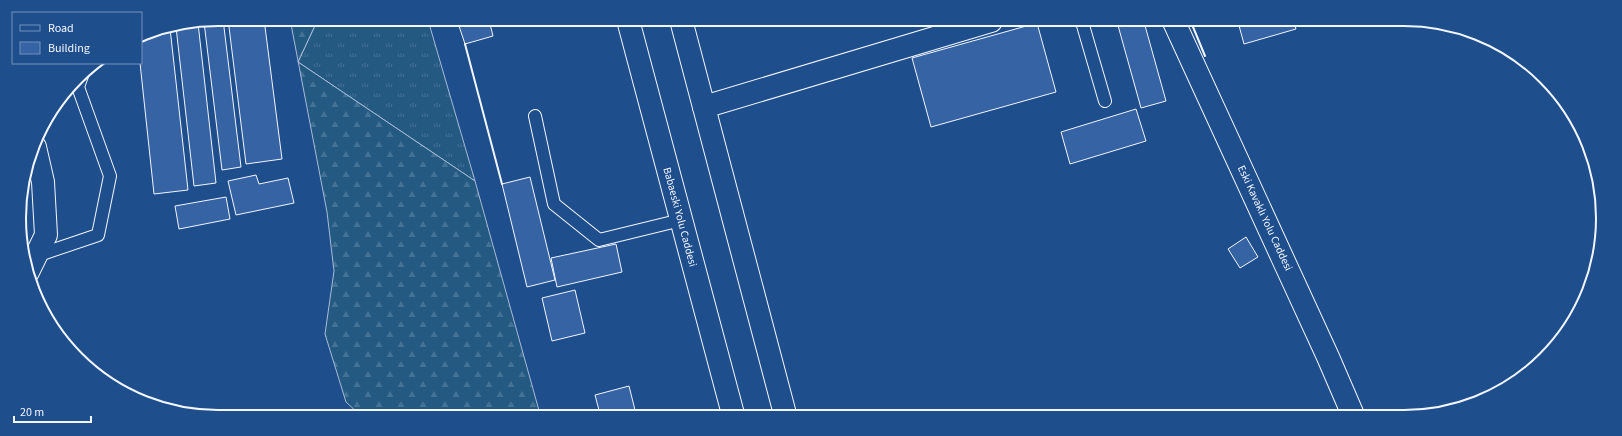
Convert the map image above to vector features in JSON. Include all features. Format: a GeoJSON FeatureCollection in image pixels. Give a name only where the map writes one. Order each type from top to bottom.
{"type":"FeatureCollection","features":[{"type":"Feature","properties":{"kind":"main road","name":"Babaeski Yolu Caddesi"},"geometry":{"type":"LineString","coordinates":[[630,26],[732,410]]}},
{"type":"Feature","properties":{"kind":"main road"},"geometry":{"type":"LineString","coordinates":[[683,26],[784,410]]}},
{"type":"Feature","properties":{"kind":"main road"},"geometry":{"type":"LineString","coordinates":[[704,107],[974,26]]}},
{"type":"Feature","properties":{"kind":"main road","name":"Eski Kavaklı Yolu Caddesi"},"geometry":{"type":"LineString","coordinates":[[1176,26],[1325,350],[1351,410]]}},
{"type":"Feature","properties":{"kind":"main road"},"geometry":{"type":"LineString","coordinates":[[32,264],[46,235],[43,182],[37,154]]}},
{"type":"Feature","properties":{"kind":"lane"},"geometry":{"type":"LineString","coordinates":[[1083,26],[1105,101]]}},
{"type":"Feature","properties":{"kind":"lane"},"geometry":{"type":"LineString","coordinates":[[32,264],[98,235],[110,176],[78,86]]}},
{"type":"Feature","properties":{"kind":"lane"},"geometry":{"type":"LineString","coordinates":[[535,116],[554,204],[599,240],[681,220]]}},
{"type":"Feature","properties":{"kind":"green space"},"geometry":{"type":"Polygon","coordinates":[[[291,26],[315,26],[298,62],[291,26]]]}},
{"type":"Feature","properties":{"kind":"green space"},"geometry":{"type":"Polygon","coordinates":[[[315,26],[430,26],[475,181],[298,62],[315,26]]]}},
{"type":"Feature","properties":{"kind":"green space"},"geometry":{"type":"Polygon","coordinates":[[[298,62],[475,181],[539,410],[355,410],[346,402],[325,334],[334,271],[327,212],[298,62]]]}},
{"type":"Feature","properties":{"kind":"building"},"geometry":{"type":"Polygon","coordinates":[[[205,26],[224,26],[241,167],[222,170],[205,26]]]}},
{"type":"Feature","properties":{"kind":"building"},"geometry":{"type":"Polygon","coordinates":[[[229,26],[265,26],[282,159],[246,164],[229,26]]]}},
{"type":"Feature","properties":{"kind":"building"},"geometry":{"type":"Polygon","coordinates":[[[459,26],[490,26],[493,36],[465,44],[459,26]]]}},
{"type":"Feature","properties":{"kind":"building"},"geometry":{"type":"Polygon","coordinates":[[[1026,26],[1038,26],[1056,92],[931,127],[912,58],[1026,26]]]}},
{"type":"Feature","properties":{"kind":"building"},"geometry":{"type":"Polygon","coordinates":[[[1118,26],[1145,26],[1166,101],[1141,108],[1118,26]]]}},
{"type":"Feature","properties":{"kind":"building"},"geometry":{"type":"Polygon","coordinates":[[[1239,26],[1295,26],[1296,29],[1244,44],[1239,26]]]}},
{"type":"Feature","properties":{"kind":"building"},"geometry":{"type":"Polygon","coordinates":[[[198,27],[216,183],[194,186],[176,31],[198,27]]]}},
{"type":"Feature","properties":{"kind":"building"},"geometry":{"type":"Polygon","coordinates":[[[170,32],[188,190],[154,194],[140,64],[142,64],[142,42],[156,36],[170,32]]]}},
{"type":"Feature","properties":{"kind":"building"},"geometry":{"type":"Polygon","coordinates":[[[1136,109],[1146,141],[1070,164],[1061,132],[1136,109]]]}},
{"type":"Feature","properties":{"kind":"building"},"geometry":{"type":"Polygon","coordinates":[[[256,175],[259,184],[288,178],[294,203],[236,215],[228,181],[256,175]]]}},
{"type":"Feature","properties":{"kind":"building"},"geometry":{"type":"Polygon","coordinates":[[[530,177],[555,280],[527,287],[502,184],[530,177]]]}},
{"type":"Feature","properties":{"kind":"building"},"geometry":{"type":"Polygon","coordinates":[[[226,197],[230,219],[179,229],[175,206],[226,197]]]}},
{"type":"Feature","properties":{"kind":"building"},"geometry":{"type":"Polygon","coordinates":[[[1246,237],[1258,257],[1240,268],[1228,249],[1246,237]]]}},
{"type":"Feature","properties":{"kind":"building"},"geometry":{"type":"Polygon","coordinates":[[[616,244],[622,272],[557,287],[551,258],[616,244]]]}},
{"type":"Feature","properties":{"kind":"building"},"geometry":{"type":"Polygon","coordinates":[[[575,290],[585,333],[552,341],[542,298],[575,290]]]}},
{"type":"Feature","properties":{"kind":"building"},"geometry":{"type":"Polygon","coordinates":[[[629,386],[635,410],[599,410],[595,395],[629,386]]]}},
{"type":"Feature","properties":{"kind":"wall"},"geometry":{"type":"LineString","coordinates":[[1193,26],[1205,56]]}},
{"type":"Feature","properties":{"kind":"wall"},"geometry":{"type":"LineString","coordinates":[[465,44],[502,184]]}}]}
